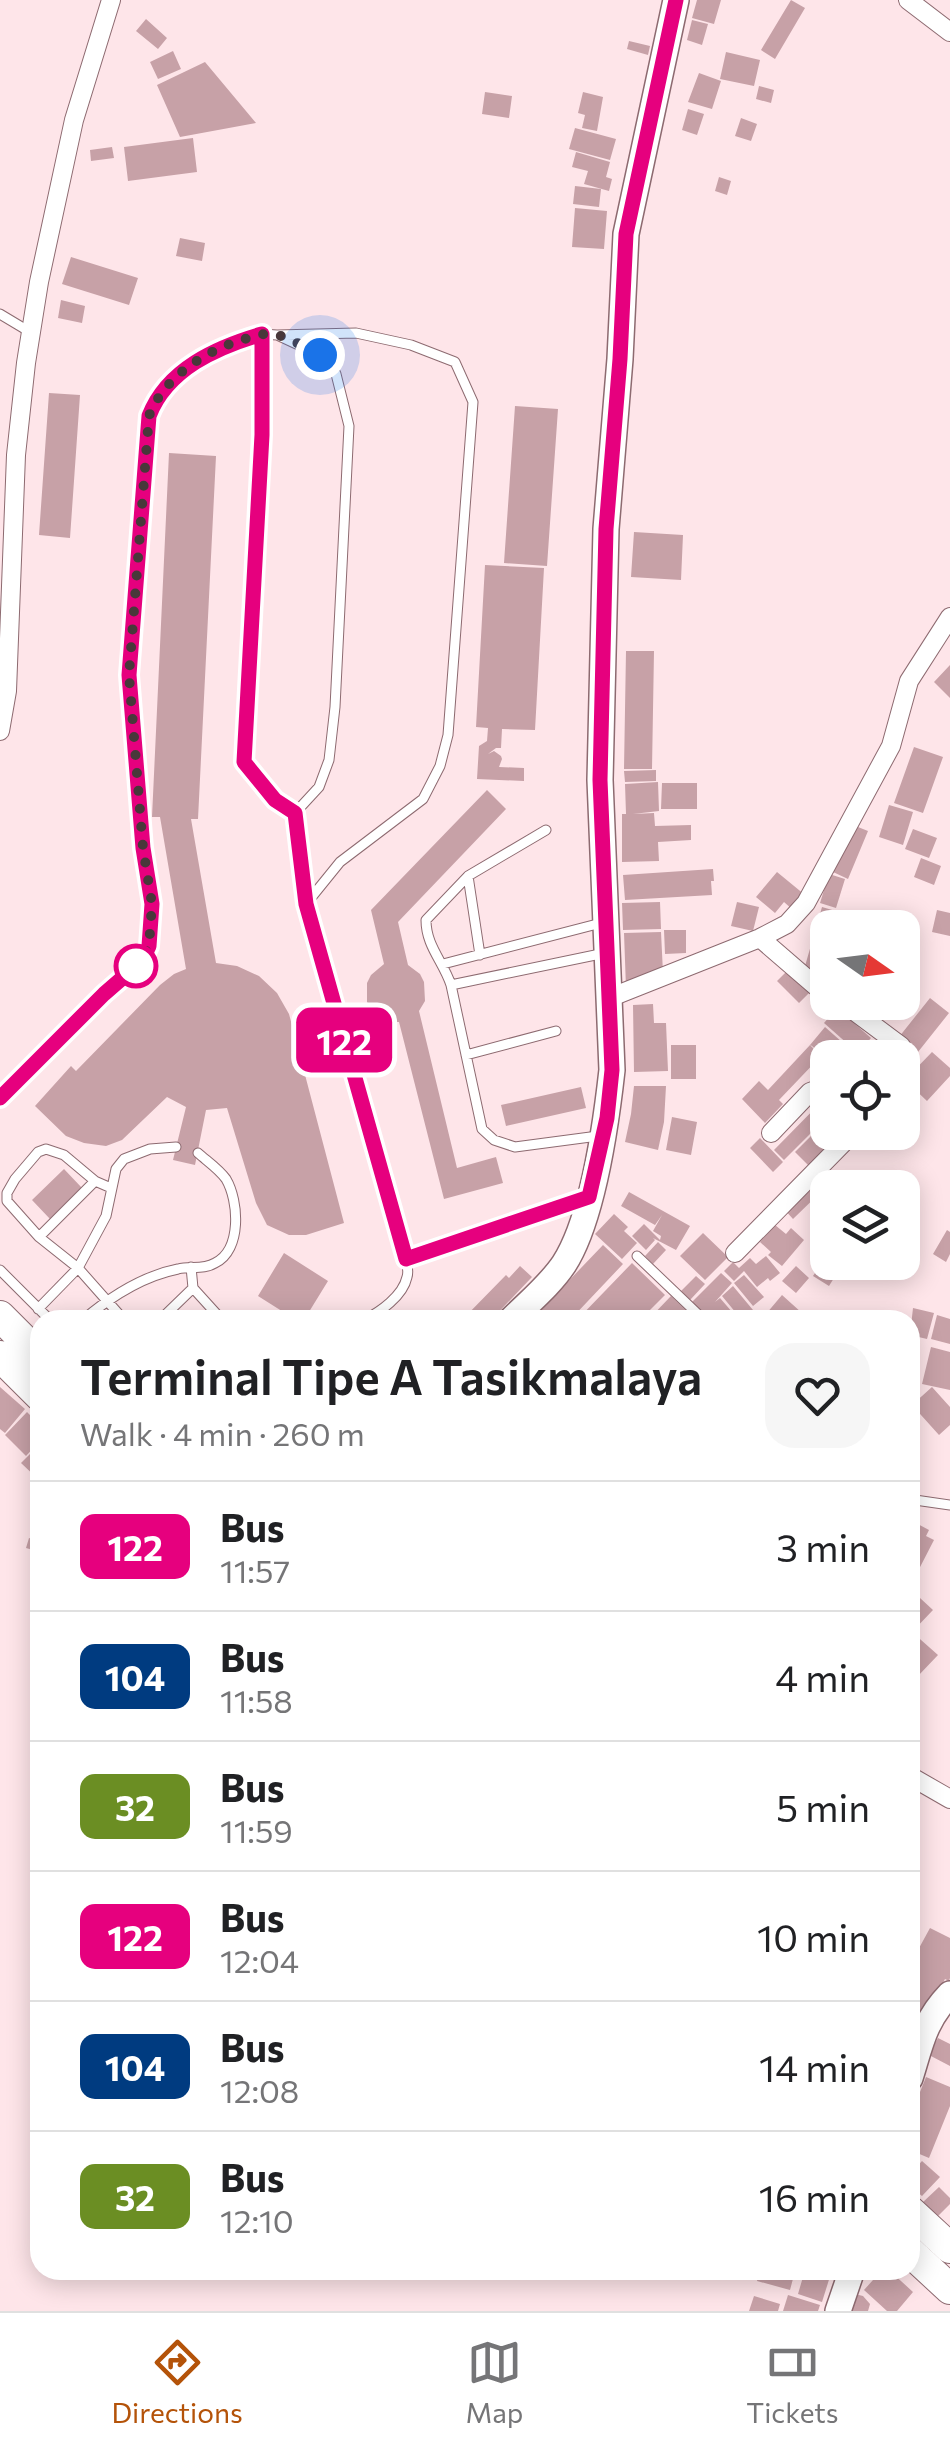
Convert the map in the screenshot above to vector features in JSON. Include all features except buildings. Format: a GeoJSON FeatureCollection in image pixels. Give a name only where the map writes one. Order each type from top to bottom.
{"type":"FeatureCollection","features":[{"type":"Feature","properties":{"kind":"main road"},"geometry":{"type":"LineString","coordinates":[[0,1316],[30,1346]]}},
{"type":"Feature","properties":{"kind":"main road"},"geometry":{"type":"LineString","coordinates":[[0,1356],[30,1386]]}},
{"type":"Feature","properties":{"kind":"main road"},"geometry":{"type":"LineString","coordinates":[[920,2220],[950,2248]]}},
{"type":"Feature","properties":{"kind":"main road"},"geometry":{"type":"LineString","coordinates":[[920,2261],[950,2289]]}},
{"type":"Feature","properties":{"kind":"street"},"geometry":{"type":"LineString","coordinates":[[0,732],[7,691],[16,456],[30,332],[74,120],[111,0]]}},
{"type":"Feature","properties":{"kind":"street"},"geometry":{"type":"LineString","coordinates":[[521,1310],[553,1278],[574,1245],[603,1136],[612,1070],[600,780],[606,529],[626,234],[676,0]]}},
{"type":"Feature","properties":{"kind":"street"},"geometry":{"type":"LineString","coordinates":[[908,0],[950,32]]}},
{"type":"Feature","properties":{"kind":"street"},"geometry":{"type":"LineString","coordinates":[[609,998],[760,938],[786,924],[806,903],[890,746],[910,681],[950,617]]}},
{"type":"Feature","properties":{"kind":"street"},"geometry":{"type":"LineString","coordinates":[[760,938],[810,980]]}},
{"type":"Feature","properties":{"kind":"street"},"geometry":{"type":"LineString","coordinates":[[866,1020],[893,1040]]}},
{"type":"Feature","properties":{"kind":"street"},"geometry":{"type":"LineString","coordinates":[[771,1133],[810,1092]]}},
{"type":"Feature","properties":{"kind":"street"},"geometry":{"type":"LineString","coordinates":[[735,1253],[836,1150]]}},
{"type":"Feature","properties":{"kind":"street"},"geometry":{"type":"LineString","coordinates":[[920,1782],[950,1799]]}},
{"type":"Feature","properties":{"kind":"street"},"geometry":{"type":"LineString","coordinates":[[920,2046],[934,2012],[950,1994]]}},
{"type":"Feature","properties":{"kind":"street"},"geometry":{"type":"LineString","coordinates":[[838,2311],[849,2280]]}},
{"type":"Feature","properties":{"kind":"lane"},"geometry":{"type":"LineString","coordinates":[[0,314],[30,332]]}},
{"type":"Feature","properties":{"kind":"lane"},"geometry":{"type":"LineString","coordinates":[[0,1098],[142,961],[149,946],[152,904],[143,848],[129,675],[149,416],[156,398],[190,365],[226,344],[262,334],[356,333],[410,345],[455,362],[473,402],[448,735],[440,766],[423,799],[340,862],[306,904]]}},
{"type":"Feature","properties":{"kind":"lane"},"geometry":{"type":"LineString","coordinates":[[262,334],[262,435],[244,762],[275,800],[295,813]]}},
{"type":"Feature","properties":{"kind":"lane"},"geometry":{"type":"LineString","coordinates":[[277,335],[320,355],[330,364],[349,426],[329,760],[318,787],[295,813],[306,904],[406,1259],[408,1279],[382,1310]]}},
{"type":"Feature","properties":{"kind":"lane"},"geometry":{"type":"LineString","coordinates":[[546,830],[468,876],[426,920],[426,930],[451,984],[482,1129],[494,1140],[514,1146],[603,1136]]}},
{"type":"Feature","properties":{"kind":"lane"},"geometry":{"type":"LineString","coordinates":[[468,876],[475,979]]}},
{"type":"Feature","properties":{"kind":"lane"},"geometry":{"type":"LineString","coordinates":[[443,964],[606,921]]}},
{"type":"Feature","properties":{"kind":"lane"},"geometry":{"type":"LineString","coordinates":[[451,984],[607,952]]}},
{"type":"Feature","properties":{"kind":"lane"},"geometry":{"type":"LineString","coordinates":[[466,1055],[556,1031]]}},
{"type":"Feature","properties":{"kind":"lane"},"geometry":{"type":"LineString","coordinates":[[0,1270],[38,1309],[78,1268],[106,1216],[116,1168],[124,1158],[150,1149],[176,1147]]}},
{"type":"Feature","properties":{"kind":"lane"},"geometry":{"type":"LineString","coordinates":[[111,1188],[53,1150],[38,1152],[15,1178],[7,1201],[116,1310]]}},
{"type":"Feature","properties":{"kind":"lane"},"geometry":{"type":"LineString","coordinates":[[95,1310],[107,1299],[151,1278],[217,1263],[230,1247],[234,1198],[224,1176],[198,1153]]}},
{"type":"Feature","properties":{"kind":"lane"},"geometry":{"type":"LineString","coordinates":[[39,1237],[95,1181]]}},
{"type":"Feature","properties":{"kind":"lane"},"geometry":{"type":"LineString","coordinates":[[406,1259],[586,1207]]}},
{"type":"Feature","properties":{"kind":"lane"},"geometry":{"type":"LineString","coordinates":[[637,1256],[694,1310]]}},
{"type":"Feature","properties":{"kind":"lane"},"geometry":{"type":"LineString","coordinates":[[190,1267],[193,1288],[213,1310]]}},
{"type":"Feature","properties":{"kind":"lane"},"geometry":{"type":"LineString","coordinates":[[171,1310],[193,1288]]}},
{"type":"Feature","properties":{"kind":"lane"},"geometry":{"type":"LineString","coordinates":[[920,1501],[950,1505]]}},
{"type":"Feature","properties":{"kind":"bus line","name":"122"},"geometry":{"type":"LineString","coordinates":[[0,1098],[142,961],[149,946],[152,904],[143,848],[129,675],[149,416],[156,398],[190,365],[226,344],[262,334],[262,435],[244,762],[275,800],[295,813],[306,904],[406,1259],[589,1197],[607,1118],[612,1070],[600,780],[606,529],[626,234],[676,0]]}},
{"type":"Feature","properties":{"kind":"route"},"geometry":{"type":"LineString","coordinates":[[136,966],[149,946],[152,904],[143,848],[129,675],[149,416],[156,398],[177,376],[226,344],[262,334],[277,335],[320,355]]}}]}
